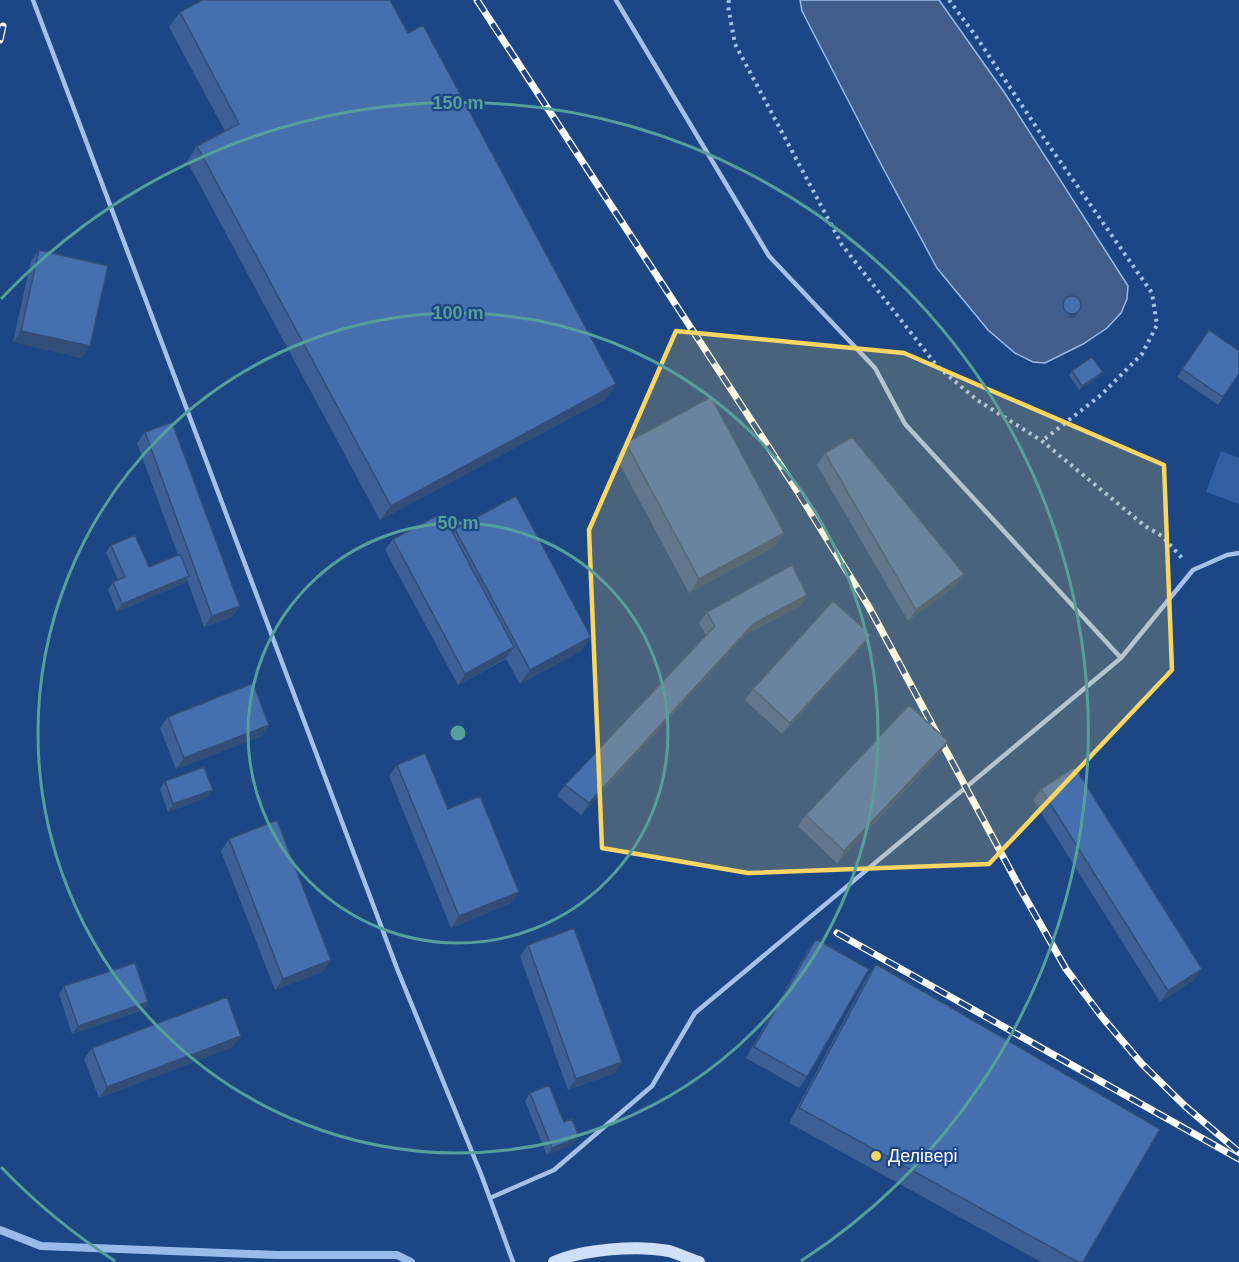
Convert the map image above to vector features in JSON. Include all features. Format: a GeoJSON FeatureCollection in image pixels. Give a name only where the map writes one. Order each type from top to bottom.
{"type":"FeatureCollection","features":[{"type":"Feature","properties":{"kind":"main road"},"geometry":{"type":"LineString","coordinates":[[554,1262],[621,1248],[669,1251],[699,1262]]}},
{"type":"Feature","properties":{"kind":"lane"},"geometry":{"type":"LineString","coordinates":[[33,0],[398,971],[490,1198],[513,1262]]}},
{"type":"Feature","properties":{"kind":"lane"},"geometry":{"type":"LineString","coordinates":[[616,0],[769,256],[874,368],[905,424],[1120,658]]}},
{"type":"Feature","properties":{"kind":"lane"},"geometry":{"type":"LineString","coordinates":[[490,1198],[554,1170],[563,1163],[652,1086],[695,1013],[1120,658],[1193,570],[1227,555],[1239,553]]}},
{"type":"Feature","properties":{"kind":"path"},"geometry":{"type":"LineString","coordinates":[[729,0],[728,6],[735,44],[842,245],[937,366],[977,400],[1042,441],[1118,504],[1162,536],[1193,570]]}},
{"type":"Feature","properties":{"kind":"path"},"geometry":{"type":"LineString","coordinates":[[949,0],[1152,293],[1157,325],[1142,354],[1101,395],[1042,441]]}},
{"type":"Feature","properties":{"kind":"highlighted area"},"geometry":{"type":"Polygon","coordinates":[[[676,331],[904,353],[1164,465],[1172,670],[989,864],[748,873],[602,848],[589,530],[676,331]]]}},
{"type":"Feature","properties":{"kind":"shaded area"},"geometry":{"type":"Polygon","coordinates":[[[800,0],[939,0],[1004,92],[1128,286],[1127,299],[1121,313],[1107,328],[1083,344],[1045,363],[1033,362],[1015,353],[988,330],[937,268],[802,11],[800,0]]]}},
{"type":"Feature","properties":{"kind":"shaded area"},"geometry":{"type":"Polygon","coordinates":[[[1221,451],[1239,458],[1239,504],[1206,492],[1221,451]]]}},
{"type":"Feature","properties":{"kind":"building"},"geometry":{"type":"Polygon","coordinates":[[[202,0],[390,0],[408,33],[423,25],[616,384],[391,506],[197,146],[239,124],[180,12],[202,0]]]}},
{"type":"Feature","properties":{"kind":"building"},"geometry":{"type":"Polygon","coordinates":[[[39,250],[108,266],[90,346],[21,331],[39,250]]]}},
{"type":"Feature","properties":{"kind":"building"},"geometry":{"type":"Polygon","coordinates":[[[1068,296],[1076,296],[1081,301],[1079,312],[1068,314],[1063,309],[1063,301],[1068,296]]]}},
{"type":"Feature","properties":{"kind":"building"},"geometry":{"type":"Polygon","coordinates":[[[1209,330],[1239,351],[1239,374],[1223,397],[1182,369],[1209,330]]]}},
{"type":"Feature","properties":{"kind":"building"},"geometry":{"type":"Polygon","coordinates":[[[1092,357],[1103,372],[1082,386],[1072,371],[1092,357]]]}},
{"type":"Feature","properties":{"kind":"building"},"geometry":{"type":"Polygon","coordinates":[[[711,397],[784,533],[699,579],[626,443],[711,397]]]}},
{"type":"Feature","properties":{"kind":"building"},"geometry":{"type":"Polygon","coordinates":[[[172,422],[240,606],[212,616],[145,432],[172,422]]]}},
{"type":"Feature","properties":{"kind":"building"},"geometry":{"type":"Polygon","coordinates":[[[852,437],[964,574],[916,610],[825,453],[852,437]]]}},
{"type":"Feature","properties":{"kind":"building"},"geometry":{"type":"Polygon","coordinates":[[[516,496],[591,637],[530,670],[455,529],[516,496]]]}},
{"type":"Feature","properties":{"kind":"building"},"geometry":{"type":"Polygon","coordinates":[[[442,513],[514,647],[465,674],[393,539],[442,513]]]}},
{"type":"Feature","properties":{"kind":"building"},"geometry":{"type":"Polygon","coordinates":[[[135,535],[149,567],[180,554],[189,576],[122,604],[113,582],[125,577],[111,545],[135,535]]]}},
{"type":"Feature","properties":{"kind":"building"},"geometry":{"type":"Polygon","coordinates":[[[792,565],[807,595],[753,624],[589,803],[565,785],[715,626],[707,612],[792,565]]]}},
{"type":"Feature","properties":{"kind":"building"},"geometry":{"type":"Polygon","coordinates":[[[833,601],[871,635],[790,723],[753,689],[833,601]]]}},
{"type":"Feature","properties":{"kind":"building"},"geometry":{"type":"Polygon","coordinates":[[[253,683],[269,725],[184,758],[168,717],[253,683]]]}},
{"type":"Feature","properties":{"kind":"building"},"geometry":{"type":"Polygon","coordinates":[[[909,705],[948,741],[844,851],[806,815],[909,705]]]}},
{"type":"Feature","properties":{"kind":"building"},"geometry":{"type":"Polygon","coordinates":[[[425,753],[448,809],[480,796],[519,892],[459,916],[397,765],[425,753]]]}},
{"type":"Feature","properties":{"kind":"building"},"geometry":{"type":"Polygon","coordinates":[[[204,767],[213,790],[173,804],[165,781],[204,767]]]}},
{"type":"Feature","properties":{"kind":"building"},"geometry":{"type":"Polygon","coordinates":[[[1075,767],[1202,969],[1168,991],[1041,789],[1075,767]]]}},
{"type":"Feature","properties":{"kind":"building"},"geometry":{"type":"Polygon","coordinates":[[[277,820],[331,960],[283,979],[229,839],[277,820]]]}},
{"type":"Feature","properties":{"kind":"building"},"geometry":{"type":"Polygon","coordinates":[[[574,928],[622,1062],[576,1079],[528,945],[574,928]]]}},
{"type":"Feature","properties":{"kind":"building"},"geometry":{"type":"Polygon","coordinates":[[[816,939],[869,969],[807,1077],[754,1047],[816,939]]]}},
{"type":"Feature","properties":{"kind":"building"},"geometry":{"type":"Polygon","coordinates":[[[135,963],[148,1002],[78,1026],[64,986],[135,963]]]}},
{"type":"Feature","properties":{"kind":"building"},"geometry":{"type":"Polygon","coordinates":[[[876,964],[1160,1129],[1083,1262],[1078,1262],[799,1108],[876,964]]]}},
{"type":"Feature","properties":{"kind":"building"},"geometry":{"type":"Polygon","coordinates":[[[227,997],[241,1036],[107,1087],[92,1048],[227,997]]]}},
{"type":"Feature","properties":{"kind":"building"},"geometry":{"type":"Polygon","coordinates":[[[549,1085],[564,1122],[572,1119],[579,1137],[552,1148],[530,1093],[549,1085]]]}},
{"type":"Feature","properties":{"kind":"waterway"},"geometry":{"type":"LineString","coordinates":[[0,1230],[41,1246],[277,1255],[397,1255],[411,1262]]}},
{"type":"Feature","properties":{"kind":"railway"},"geometry":{"type":"LineString","coordinates":[[477,0],[796,489],[869,607],[1066,969],[1102,1017],[1142,1064],[1185,1106],[1239,1152]]}},
{"type":"Feature","properties":{"kind":"railway"},"geometry":{"type":"LineString","coordinates":[[0,40],[3,26]]}},
{"type":"Feature","properties":{"kind":"railway"},"geometry":{"type":"LineString","coordinates":[[837,933],[1239,1159]]}},
{"type":"Feature","properties":{"kind":"place","name":"Делівері"},"geometry":{"type":"Point","coordinates":[876,1156]}}]}
